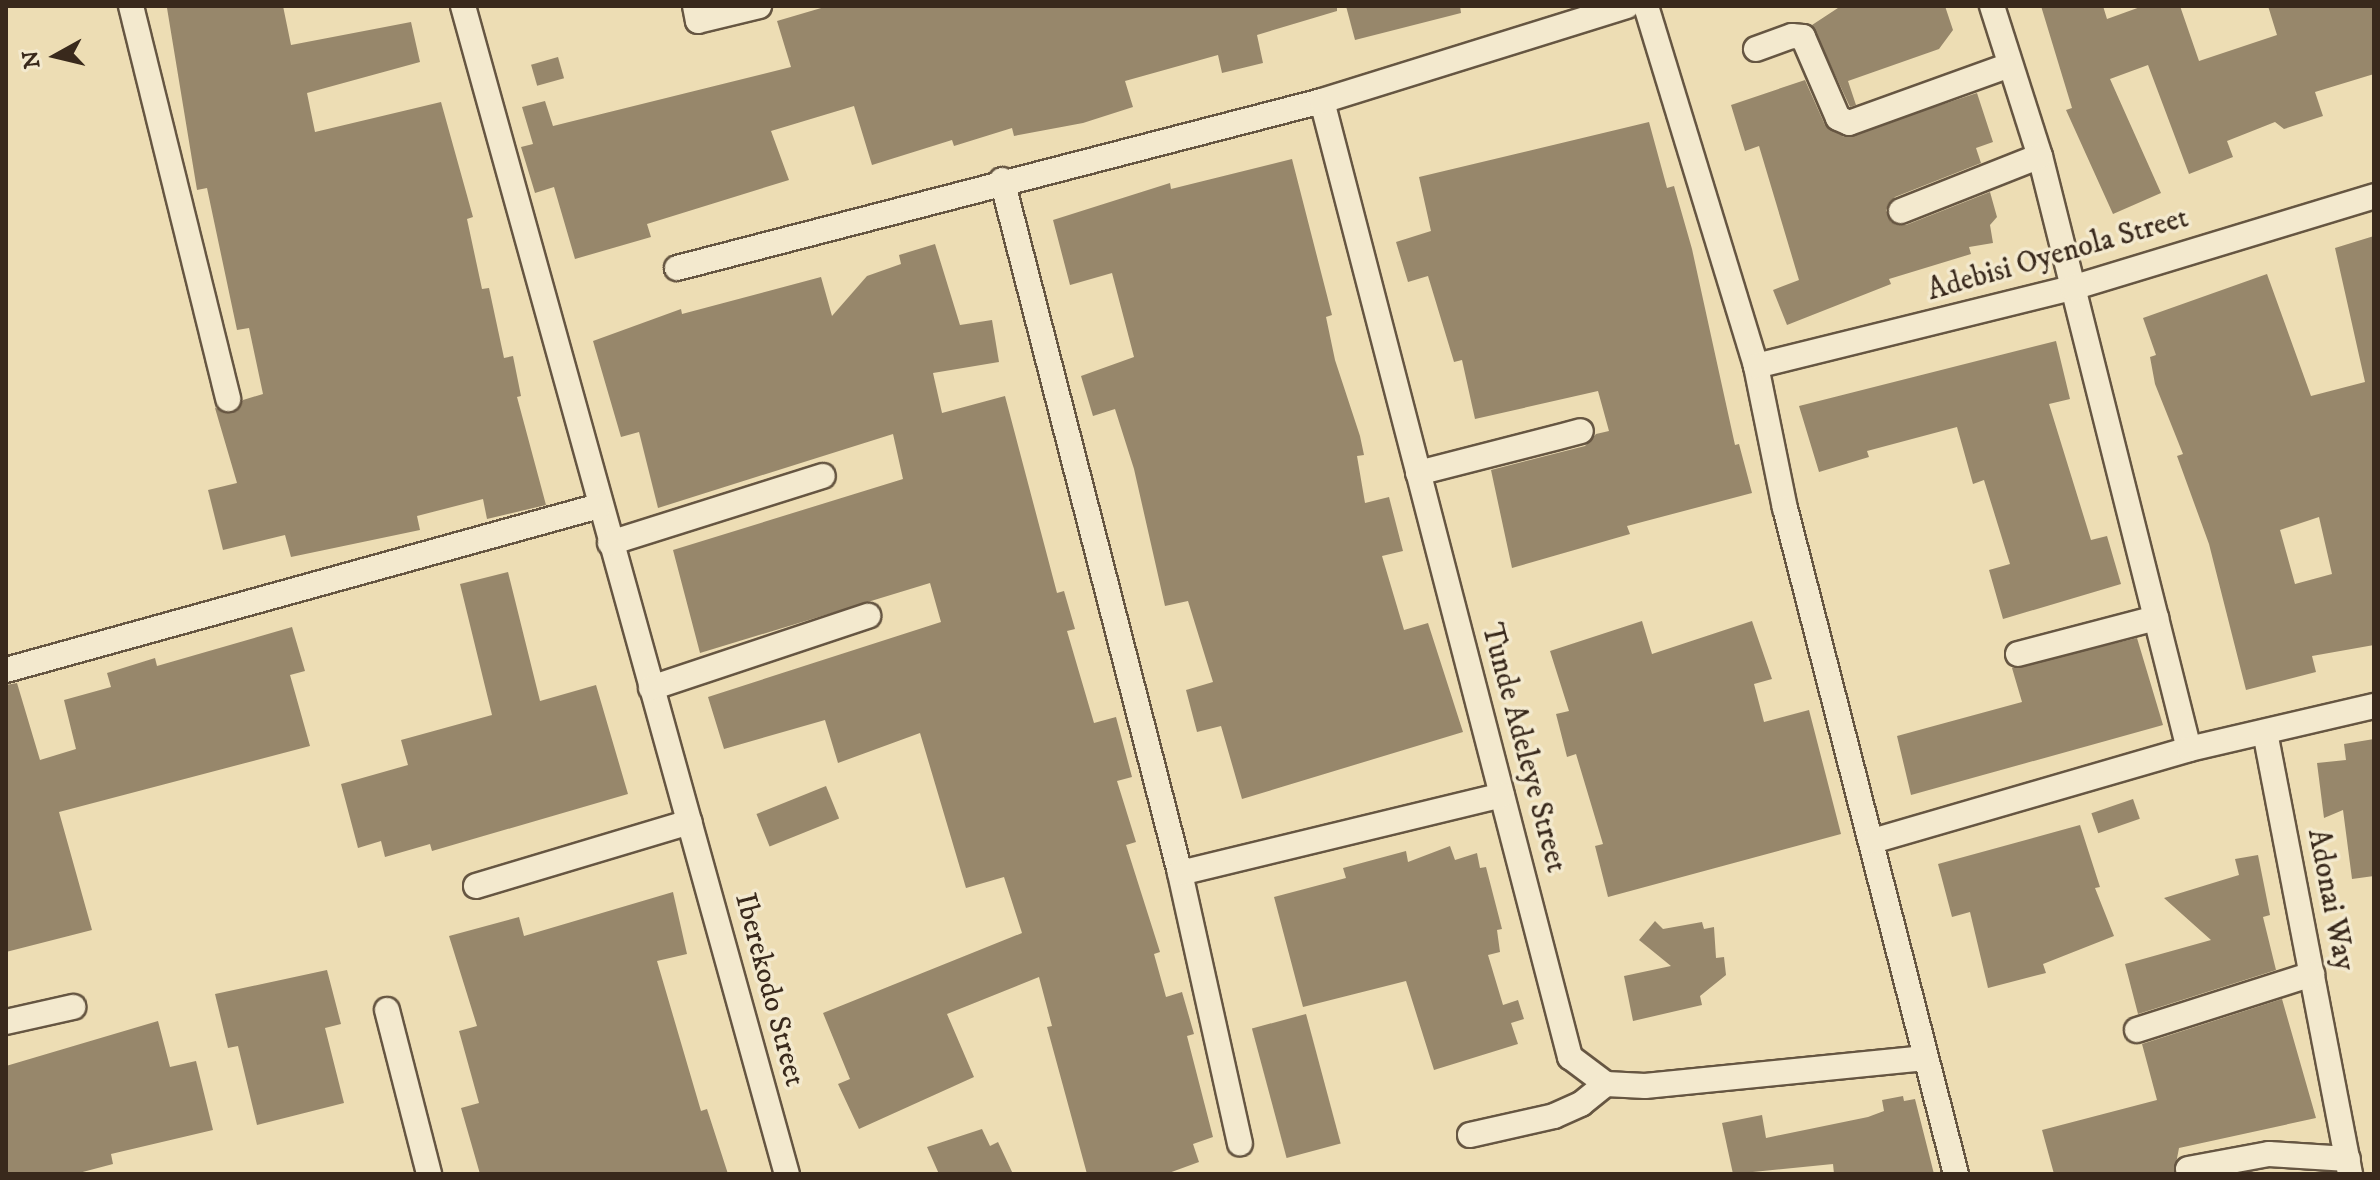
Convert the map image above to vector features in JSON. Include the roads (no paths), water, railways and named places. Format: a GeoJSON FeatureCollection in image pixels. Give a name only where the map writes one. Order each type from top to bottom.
{"type":"FeatureCollection","features":[{"type":"Feature","properties":{"kind":"street"},"geometry":{"type":"LineString","coordinates":[[131,6],[228,399]]}},
{"type":"Feature","properties":{"kind":"street","name":"Iberekodo Street"},"geometry":{"type":"LineString","coordinates":[[463,6],[599,506],[787,1174]]}},
{"type":"Feature","properties":{"kind":"street"},"geometry":{"type":"LineString","coordinates":[[695,6],[698,21],[759,6]]}},
{"type":"Feature","properties":{"kind":"street"},"geometry":{"type":"LineString","coordinates":[[677,268],[1002,180],[1322,101],[1627,6]]}},
{"type":"Feature","properties":{"kind":"street"},"geometry":{"type":"LineString","coordinates":[[1646,6],[1756,366],[1785,508],[1873,841],[1956,1174]]}},
{"type":"Feature","properties":{"kind":"street"},"geometry":{"type":"LineString","coordinates":[[1992,6],[2040,156],[2189,749]]}},
{"type":"Feature","properties":{"kind":"street"},"geometry":{"type":"LineString","coordinates":[[1756,49],[1792,36],[1803,37],[1838,118],[1849,123],[2010,65]]}},
{"type":"Feature","properties":{"kind":"street","name":"Tunde Adeleye Street"},"geometry":{"type":"LineString","coordinates":[[1322,101],[1570,1057],[1606,1084]]}},
{"type":"Feature","properties":{"kind":"street"},"geometry":{"type":"LineString","coordinates":[[1901,211],[2040,156]]}},
{"type":"Feature","properties":{"kind":"street"},"geometry":{"type":"LineString","coordinates":[[1002,180],[1180,873],[1240,1143]]}},
{"type":"Feature","properties":{"kind":"street","name":"Adebisi Oyenola Street"},"geometry":{"type":"LineString","coordinates":[[1756,366],[2072,288],[2374,196]]}},
{"type":"Feature","properties":{"kind":"street"},"geometry":{"type":"LineString","coordinates":[[1418,473],[1581,431]]}},
{"type":"Feature","properties":{"kind":"street"},"geometry":{"type":"LineString","coordinates":[[610,543],[823,476]]}},
{"type":"Feature","properties":{"kind":"street"},"geometry":{"type":"LineString","coordinates":[[6,670],[599,506]]}},
{"type":"Feature","properties":{"kind":"street"},"geometry":{"type":"LineString","coordinates":[[651,688],[868,616]]}},
{"type":"Feature","properties":{"kind":"street"},"geometry":{"type":"LineString","coordinates":[[2018,654],[2156,618]]}},
{"type":"Feature","properties":{"kind":"street"},"geometry":{"type":"LineString","coordinates":[[1873,841],[2189,749],[2374,706]]}},
{"type":"Feature","properties":{"kind":"street","name":"Adonai Way"},"geometry":{"type":"LineString","coordinates":[[2265,732],[2349,1167]]}},
{"type":"Feature","properties":{"kind":"street"},"geometry":{"type":"LineString","coordinates":[[1180,873],[1502,795]]}},
{"type":"Feature","properties":{"kind":"street"},"geometry":{"type":"LineString","coordinates":[[476,886],[690,822]]}},
{"type":"Feature","properties":{"kind":"street"},"geometry":{"type":"LineString","coordinates":[[2137,1030],[2312,974]]}},
{"type":"Feature","properties":{"kind":"street"},"geometry":{"type":"LineString","coordinates":[[6,1022],[73,1007]]}},
{"type":"Feature","properties":{"kind":"street"},"geometry":{"type":"LineString","coordinates":[[387,1010],[429,1174]]}},
{"type":"Feature","properties":{"kind":"street"},"geometry":{"type":"LineString","coordinates":[[1470,1135],[1554,1116],[1581,1104],[1606,1084],[1645,1086],[1926,1058]]}},
{"type":"Feature","properties":{"kind":"street"},"geometry":{"type":"LineString","coordinates":[[2188,1169],[2269,1154],[2349,1167]]}}]}
